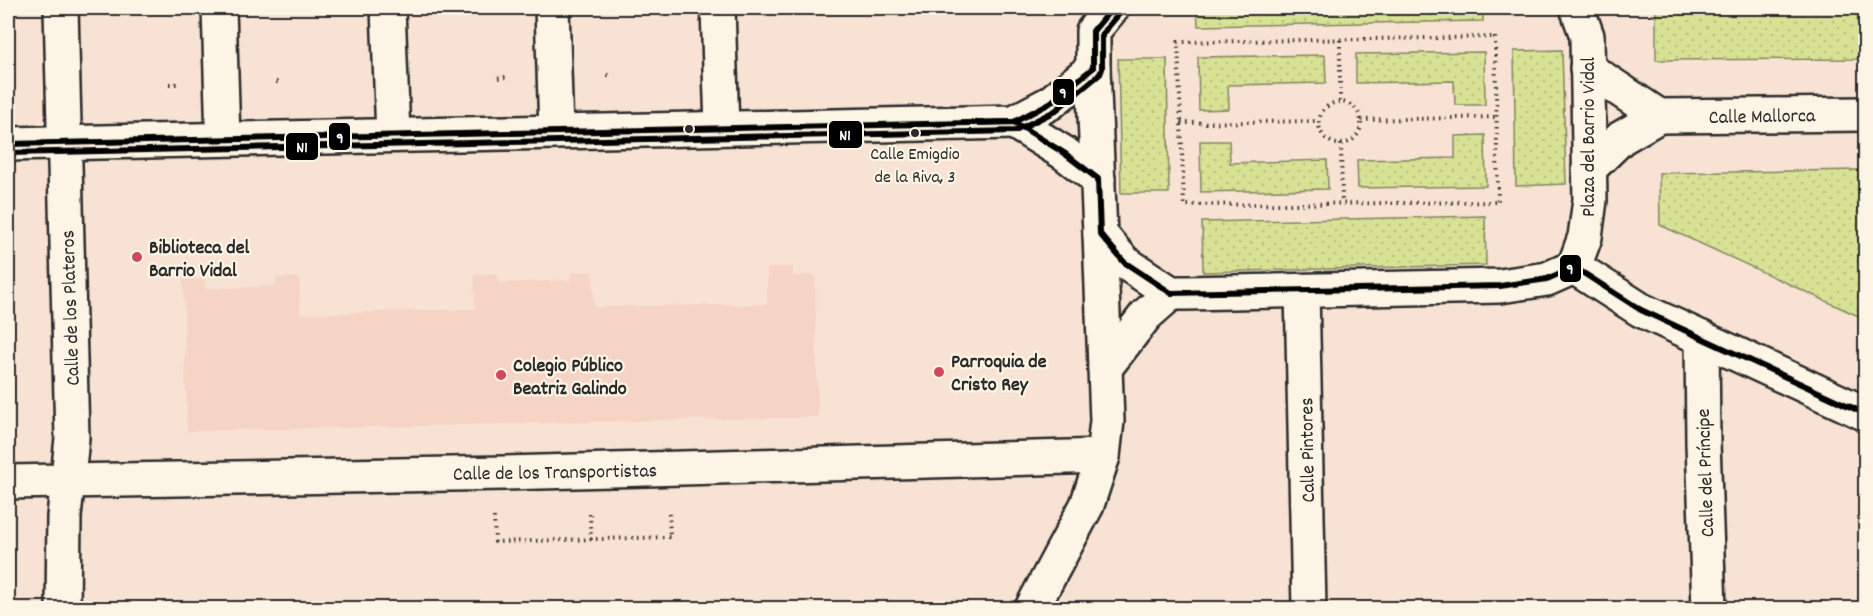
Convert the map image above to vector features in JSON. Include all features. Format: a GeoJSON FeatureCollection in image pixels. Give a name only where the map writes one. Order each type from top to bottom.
{"type":"FeatureCollection","features":[{"type":"Feature","properties":{"kind":"street","name":"Calle de los Plateros"},"geometry":{"type":"LineString","coordinates":[[61,8],[72,438],[64,517],[63,609]]}},
{"type":"Feature","properties":{"kind":"street"},"geometry":{"type":"LineString","coordinates":[[219,8],[223,139]]}},
{"type":"Feature","properties":{"kind":"street"},"geometry":{"type":"LineString","coordinates":[[388,8],[393,135]]}},
{"type":"Feature","properties":{"kind":"street"},"geometry":{"type":"LineString","coordinates":[[552,8],[556,131]]}},
{"type":"Feature","properties":{"kind":"street"},"geometry":{"type":"LineString","coordinates":[[718,8],[722,128]]}},
{"type":"Feature","properties":{"kind":"street","name":"Plaza del Barrio Vidal"},"geometry":{"type":"LineString","coordinates":[[1574,267],[1585,237],[1590,200],[1587,36],[1577,8]]}},
{"type":"Feature","properties":{"kind":"street"},"geometry":{"type":"LineString","coordinates":[[1032,609],[1082,515],[1103,456],[1107,421],[1093,68],[1099,15]]}},
{"type":"Feature","properties":{"kind":"street"},"geometry":{"type":"LineString","coordinates":[[8,144],[1014,122],[1050,103],[1093,68]]}},
{"type":"Feature","properties":{"kind":"street"},"geometry":{"type":"LineString","coordinates":[[1587,68],[1659,116]]}},
{"type":"Feature","properties":{"kind":"street","name":"Calle Mallorca"},"geometry":{"type":"LineString","coordinates":[[1589,169],[1621,138],[1659,116],[1866,114]]}},
{"type":"Feature","properties":{"kind":"street"},"geometry":{"type":"LineString","coordinates":[[1014,122],[1064,153],[1098,179]]}},
{"type":"Feature","properties":{"kind":"street"},"geometry":{"type":"LineString","coordinates":[[1100,234],[1124,262],[1171,293],[1500,286],[1547,279],[1574,267],[1641,310],[1866,414]]}},
{"type":"Feature","properties":{"kind":"street","name":"Calle Pintores"},"geometry":{"type":"LineString","coordinates":[[1302,291],[1309,609]]}},
{"type":"Feature","properties":{"kind":"street"},"geometry":{"type":"LineString","coordinates":[[1105,368],[1146,315],[1171,293]]}},
{"type":"Feature","properties":{"kind":"street","name":"Calle del Príncipe"},"geometry":{"type":"LineString","coordinates":[[1702,338],[1708,609]]}},
{"type":"Feature","properties":{"kind":"street","name":"Calle de los Transportistas"},"geometry":{"type":"LineString","coordinates":[[8,482],[505,473],[1103,456]]}},
{"type":"Feature","properties":{"kind":"path"},"geometry":{"type":"LineString","coordinates":[[1495,37],[1498,202],[1184,205],[1178,42],[1340,40],[1495,37]]}},
{"type":"Feature","properties":{"kind":"path"},"geometry":{"type":"LineString","coordinates":[[1340,40],[1340,101]]}},
{"type":"Feature","properties":{"kind":"path"},"geometry":{"type":"LineString","coordinates":[[498,78],[506,77]]}},
{"type":"Feature","properties":{"kind":"path"},"geometry":{"type":"LineString","coordinates":[[170,84],[177,84]]}},
{"type":"Feature","properties":{"kind":"path"},"geometry":{"type":"LineString","coordinates":[[1340,101],[1350,104],[1357,111],[1361,120],[1360,132],[1352,140],[1341,144],[1329,141],[1321,133],[1320,113],[1326,106],[1340,101]]}},
{"type":"Feature","properties":{"kind":"path"},"geometry":{"type":"LineString","coordinates":[[1361,120],[1497,117]]}},
{"type":"Feature","properties":{"kind":"path"},"geometry":{"type":"LineString","coordinates":[[1181,123],[1319,121]]}},
{"type":"Feature","properties":{"kind":"path"},"geometry":{"type":"LineString","coordinates":[[1341,144],[1342,203]]}},
{"type":"Feature","properties":{"kind":"path"},"geometry":{"type":"LineString","coordinates":[[493,509],[495,542],[591,540],[670,537],[669,505]]}},
{"type":"Feature","properties":{"kind":"path"},"geometry":{"type":"LineString","coordinates":[[590,507],[591,540]]}},
{"type":"Feature","properties":{"kind":"shaded area","name":"Colegio Público Beatriz Galindo"},"geometry":{"type":"Polygon","coordinates":[[[793,267],[793,276],[815,275],[818,417],[187,431],[183,279],[204,279],[205,289],[276,286],[276,278],[299,277],[300,314],[475,309],[474,274],[498,273],[499,283],[570,280],[571,272],[593,272],[594,307],[767,304],[767,268],[793,267]]]}},
{"type":"Feature","properties":{"kind":"green space"},"geometry":{"type":"Polygon","coordinates":[[[1197,8],[1483,8],[1483,21],[1198,26],[1197,8]]]}},
{"type":"Feature","properties":{"kind":"green space"},"geometry":{"type":"Polygon","coordinates":[[[1656,8],[1865,8],[1865,59],[1656,60],[1656,8]]]}},
{"type":"Feature","properties":{"kind":"green space"},"geometry":{"type":"Polygon","coordinates":[[[1562,50],[1566,184],[1516,186],[1514,51],[1562,50]]]}},
{"type":"Feature","properties":{"kind":"green space"},"geometry":{"type":"Polygon","coordinates":[[[1484,52],[1485,105],[1455,105],[1454,81],[1356,83],[1356,54],[1484,52]]]}},
{"type":"Feature","properties":{"kind":"green space"},"geometry":{"type":"Polygon","coordinates":[[[1325,55],[1326,83],[1228,85],[1229,109],[1199,110],[1198,57],[1325,55]]]}},
{"type":"Feature","properties":{"kind":"green space"},"geometry":{"type":"Polygon","coordinates":[[[1118,59],[1167,59],[1169,193],[1121,193],[1118,59]]]}},
{"type":"Feature","properties":{"kind":"green space"},"geometry":{"type":"Polygon","coordinates":[[[1485,135],[1486,186],[1358,188],[1357,160],[1455,158],[1455,136],[1485,135]]]}},
{"type":"Feature","properties":{"kind":"green space"},"geometry":{"type":"Polygon","coordinates":[[[1200,141],[1229,141],[1230,163],[1327,160],[1328,189],[1201,192],[1200,141]]]}},
{"type":"Feature","properties":{"kind":"green space"},"geometry":{"type":"Polygon","coordinates":[[[1865,170],[1865,319],[1660,225],[1659,173],[1865,170]]]}},
{"type":"Feature","properties":{"kind":"green space"},"geometry":{"type":"Polygon","coordinates":[[[1485,216],[1486,265],[1203,272],[1202,222],[1485,216]]]}},
{"type":"Feature","properties":{"kind":"transit line","name":"9"},"geometry":{"type":"LineString","coordinates":[[967,123],[1014,122],[1050,103],[1093,68],[1093,31],[1112,8]]}},
{"type":"Feature","properties":{"kind":"transit line","name":"N1"},"geometry":{"type":"LineString","coordinates":[[8,153],[1015,131],[1055,111],[1100,74],[1102,34],[1119,14]]}},
{"type":"Feature","properties":{"kind":"transit line","name":"9"},"geometry":{"type":"LineString","coordinates":[[8,144],[1014,122],[1064,153],[1098,179],[1100,234],[1124,262],[1171,293],[1500,286],[1547,279],[1574,267],[1641,310],[1866,414]]}},
{"type":"Feature","properties":{"kind":"place","name":"Calle Emigdio de la Riva, 3"},"geometry":{"type":"Point","coordinates":[915,133]}},
{"type":"Feature","properties":{"kind":"place","name":"Biblioteca del Barrio Vidal"},"geometry":{"type":"Point","coordinates":[137,257]}},
{"type":"Feature","properties":{"kind":"place","name":"Parroquia de Cristo Rey"},"geometry":{"type":"Point","coordinates":[939,372]}},
{"type":"Feature","properties":{"kind":"place","name":"Colegio Público Beatriz Galindo"},"geometry":{"type":"Point","coordinates":[501,375]}}]}
